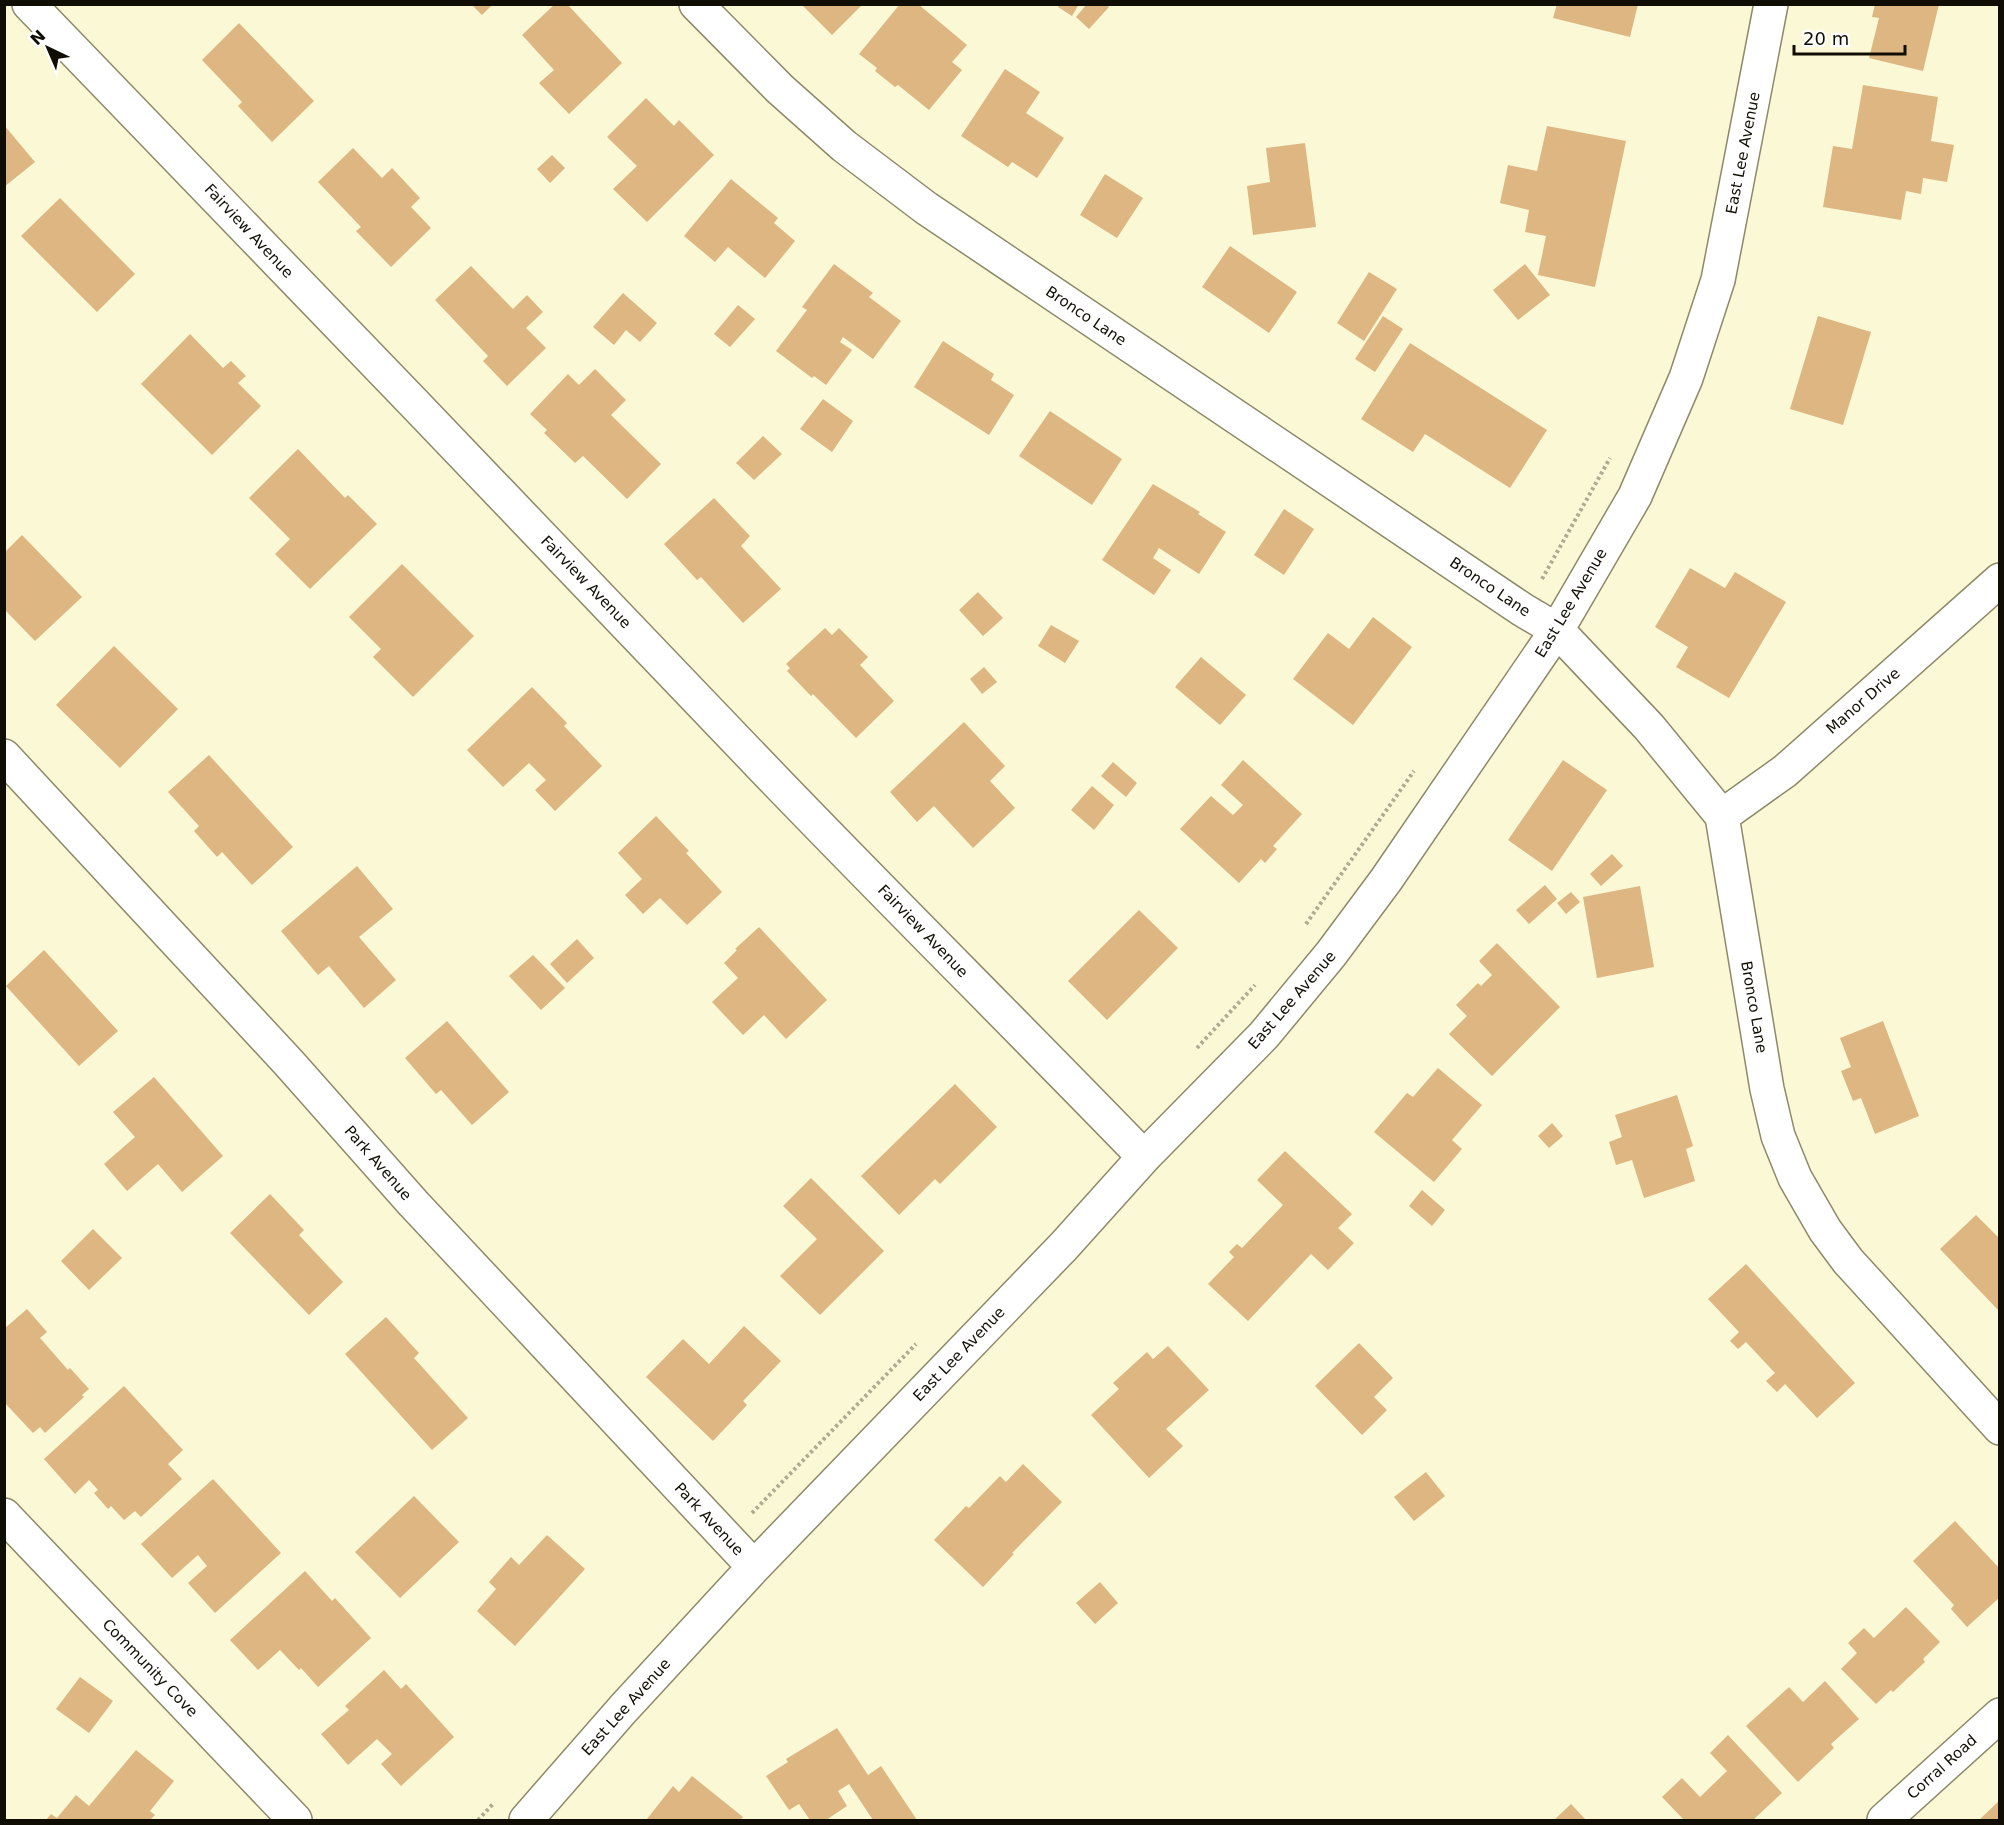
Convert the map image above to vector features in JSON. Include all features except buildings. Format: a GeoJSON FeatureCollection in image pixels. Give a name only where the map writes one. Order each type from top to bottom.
{"type":"FeatureCollection","features":[{"type":"Feature","properties":{"kind":"street","name":"Fairview Avenue"},"geometry":{"type":"LineString","coordinates":[[29,4],[220,200],[767,772],[1144,1157]]}},
{"type":"Feature","properties":{"kind":"street","name":"Bronco Lane"},"geometry":{"type":"LineString","coordinates":[[696,4],[780,88],[844,146],[926,208],[1523,610],[1557,630],[1649,727],[1722,816],[1767,1089],[1778,1136],[1795,1178],[1825,1230],[1848,1261],[2000,1428]]}},
{"type":"Feature","properties":{"kind":"street","name":"East Lee Avenue"},"geometry":{"type":"LineString","coordinates":[[526,1821],[623,1709],[754,1567],[1064,1246],[1144,1157],[1264,1035],[1331,954],[1386,880],[1557,630],[1635,496],[1686,378],[1718,280],[1771,4]]}},
{"type":"Feature","properties":{"kind":"street","name":"Manor Drive"},"geometry":{"type":"LineString","coordinates":[[1722,816],[1785,771],[2000,580]]}},
{"type":"Feature","properties":{"kind":"street","name":"Park Avenue"},"geometry":{"type":"LineString","coordinates":[[4,756],[289,1062],[413,1203],[754,1567]]}},
{"type":"Feature","properties":{"kind":"street","name":"Community Cove"},"geometry":{"type":"LineString","coordinates":[[4,1515],[295,1821]]}},
{"type":"Feature","properties":{"kind":"street","name":"Corral Road"},"geometry":{"type":"LineString","coordinates":[[1884,1821],[2000,1715]]}},
{"type":"Feature","properties":{"kind":"path"},"geometry":{"type":"LineString","coordinates":[[1539,585],[1613,452]]}},
{"type":"Feature","properties":{"kind":"path"},"geometry":{"type":"LineString","coordinates":[[1304,926],[1421,761]]}},
{"type":"Feature","properties":{"kind":"path"},"geometry":{"type":"LineString","coordinates":[[1191,1054],[1262,978]]}}]}
